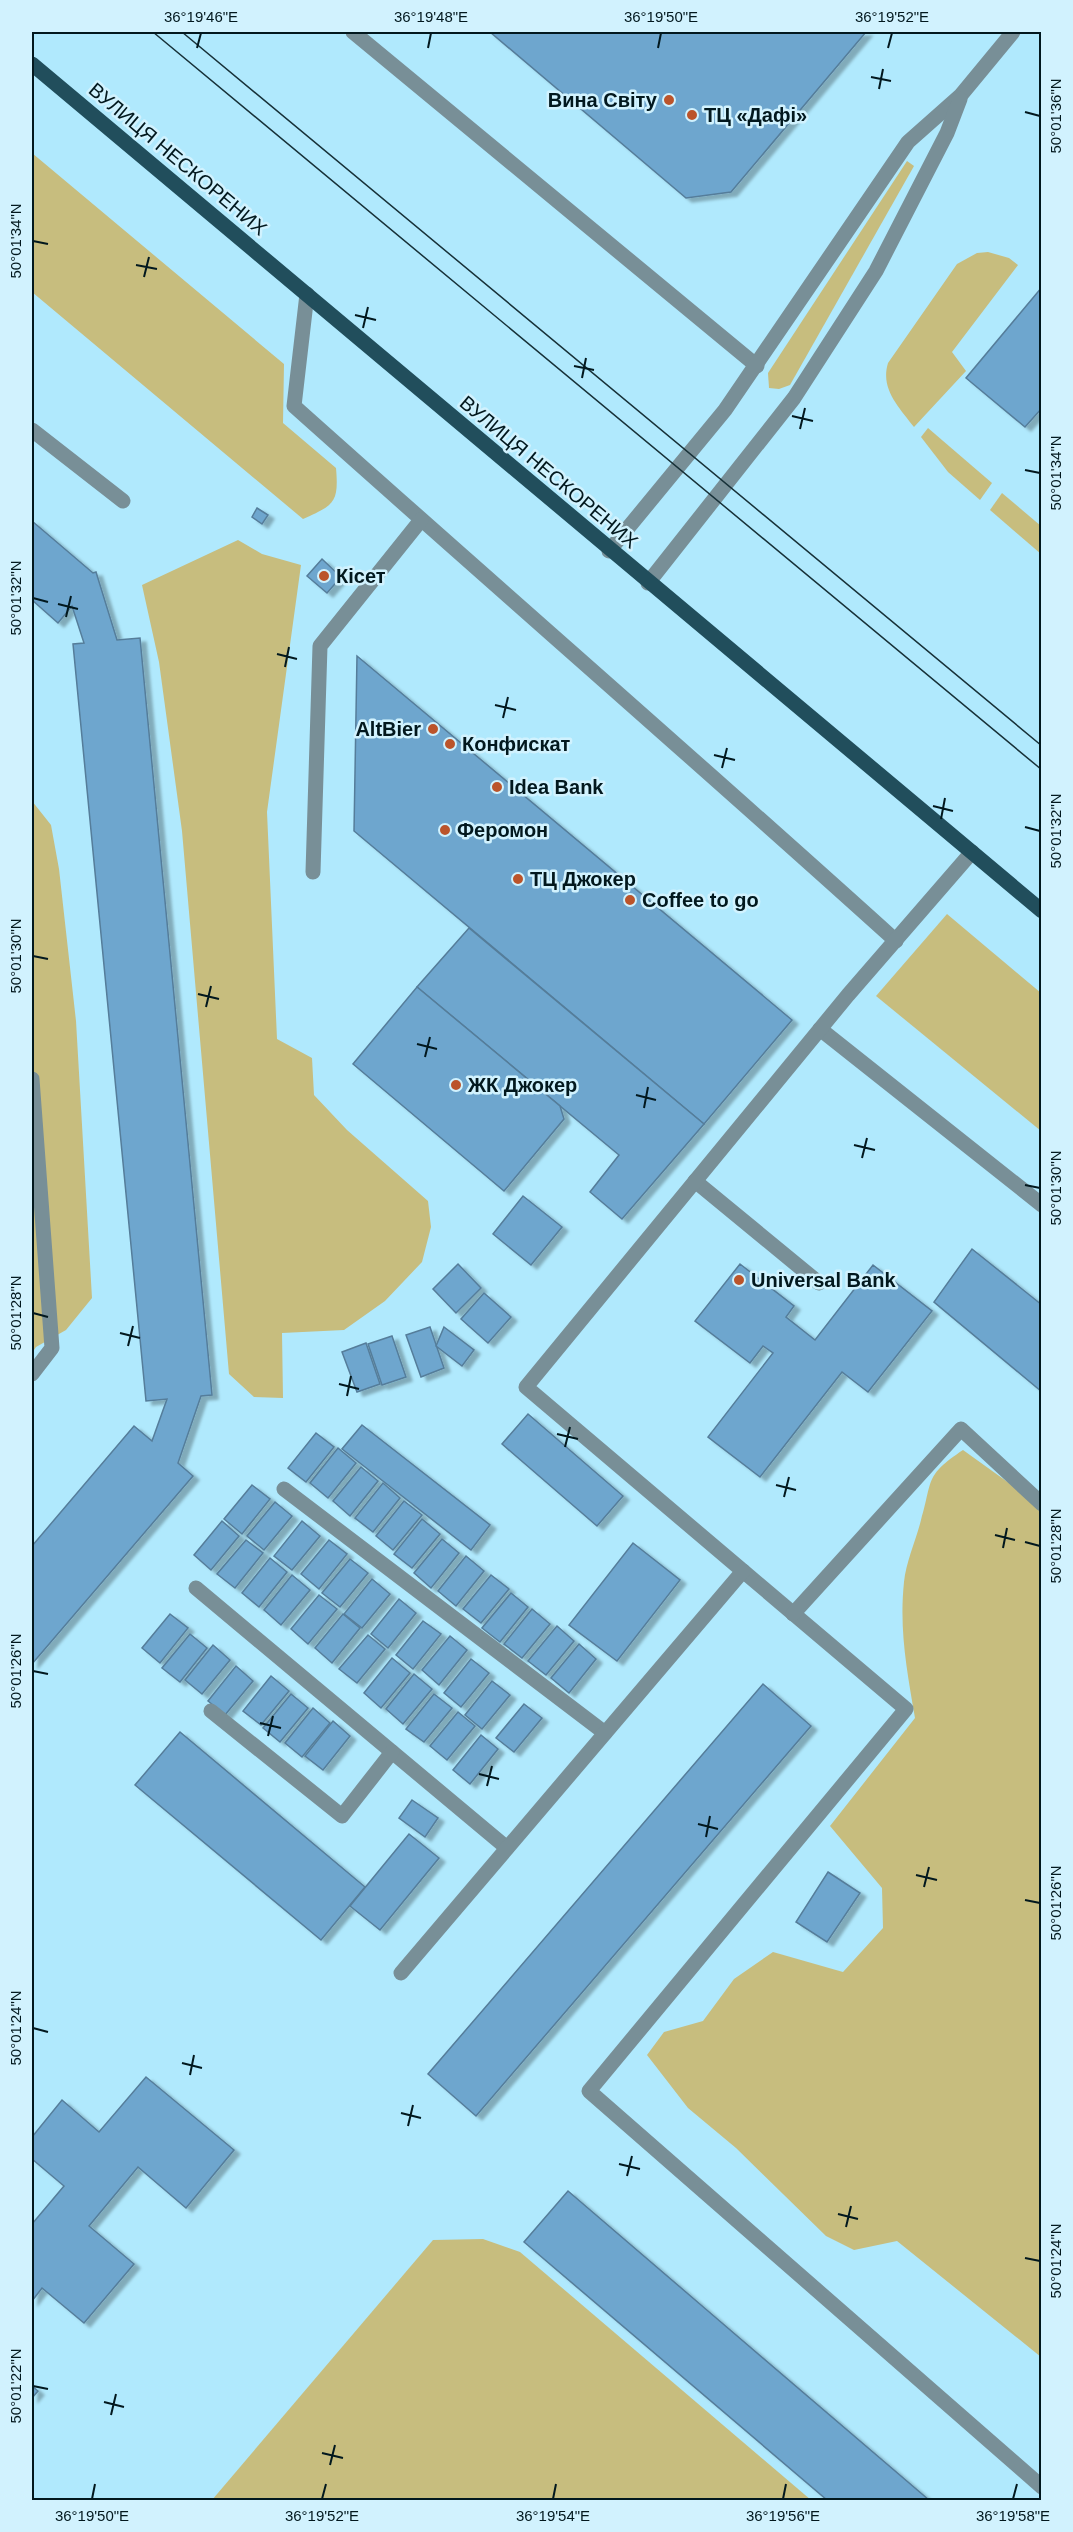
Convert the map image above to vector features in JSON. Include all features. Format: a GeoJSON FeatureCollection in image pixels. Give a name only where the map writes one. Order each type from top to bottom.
{"type":"FeatureCollection","features":[{"type":"Feature","properties":{"kind":"main road","name":"ВУЛИЦЯ НЕСКОРЕНИХ"},"geometry":{"type":"LineString","coordinates":[[32,64],[609,551],[1041,911]]}},
{"type":"Feature","properties":{"kind":"lane"},"geometry":{"type":"LineString","coordinates":[[353,32],[757,366]]}},
{"type":"Feature","properties":{"kind":"lane"},"geometry":{"type":"LineString","coordinates":[[609,551],[725,410],[908,142],[961,95],[1012,32]]}},
{"type":"Feature","properties":{"kind":"lane"},"geometry":{"type":"LineString","coordinates":[[648,583],[794,399],[876,271],[947,132],[961,95]]}},
{"type":"Feature","properties":{"kind":"lane"},"geometry":{"type":"LineString","coordinates":[[307,294],[294,406],[421,520],[653,721],[896,941]]}},
{"type":"Feature","properties":{"kind":"lane"},"geometry":{"type":"LineString","coordinates":[[32,430],[123,501]]}},
{"type":"Feature","properties":{"kind":"lane"},"geometry":{"type":"LineString","coordinates":[[313,872],[320,646],[421,520]]}},
{"type":"Feature","properties":{"kind":"lane"},"geometry":{"type":"LineString","coordinates":[[972,852],[820,1029],[526,1387],[906,1709],[589,2091],[1041,2487]]}},
{"type":"Feature","properties":{"kind":"lane"},"geometry":{"type":"LineString","coordinates":[[820,1029],[1041,1205]]}},
{"type":"Feature","properties":{"kind":"lane"},"geometry":{"type":"LineString","coordinates":[[32,1078],[52,1347],[32,1374]]}},
{"type":"Feature","properties":{"kind":"lane"},"geometry":{"type":"LineString","coordinates":[[694,1181],[819,1283]]}},
{"type":"Feature","properties":{"kind":"lane"},"geometry":{"type":"LineString","coordinates":[[793,1614],[962,1430],[1041,1504]]}},
{"type":"Feature","properties":{"kind":"lane"},"geometry":{"type":"LineString","coordinates":[[284,1489],[605,1733]]}},
{"type":"Feature","properties":{"kind":"lane"},"geometry":{"type":"LineString","coordinates":[[401,1973],[743,1572]]}},
{"type":"Feature","properties":{"kind":"lane"},"geometry":{"type":"LineString","coordinates":[[196,1588],[507,1848]]}},
{"type":"Feature","properties":{"kind":"lane"},"geometry":{"type":"LineString","coordinates":[[211,1711],[342,1816],[392,1752]]}},
{"type":"Feature","properties":{"kind":"shaded area"},"geometry":{"type":"Polygon","coordinates":[[[32,153],[284,364],[283,423],[336,468],[335,496],[328,506],[303,519],[32,292],[32,153]]]}},
{"type":"Feature","properties":{"kind":"shaded area"},"geometry":{"type":"Polygon","coordinates":[[[907,161],[914,166],[790,385],[779,389],[769,388],[768,373],[907,161]]]}},
{"type":"Feature","properties":{"kind":"shaded area"},"geometry":{"type":"Polygon","coordinates":[[[988,252],[1009,258],[1018,265],[952,352],[966,371],[914,427],[892,397],[887,381],[888,363],[957,264],[977,253],[988,252]]]}},
{"type":"Feature","properties":{"kind":"shaded area"},"geometry":{"type":"Polygon","coordinates":[[[928,428],[992,483],[980,500],[948,472],[921,437],[928,428]]]}},
{"type":"Feature","properties":{"kind":"shaded area"},"geometry":{"type":"Polygon","coordinates":[[[1002,493],[1041,526],[1041,554],[990,510],[1002,493]]]}},
{"type":"Feature","properties":{"kind":"shaded area"},"geometry":{"type":"Polygon","coordinates":[[[238,540],[262,554],[301,565],[267,812],[277,1039],[312,1058],[314,1095],[347,1130],[428,1201],[431,1227],[422,1262],[385,1301],[344,1330],[282,1333],[283,1398],[254,1397],[229,1374],[182,831],[159,662],[142,585],[238,540]]]}},
{"type":"Feature","properties":{"kind":"shaded area"},"geometry":{"type":"Polygon","coordinates":[[[32,801],[51,825],[59,869],[76,1021],[92,1298],[66,1330],[36,1347],[32,1353],[32,801]]]}},
{"type":"Feature","properties":{"kind":"shaded area"},"geometry":{"type":"Polygon","coordinates":[[[947,914],[1041,993],[1041,1131],[876,996],[947,914]]]}},
{"type":"Feature","properties":{"kind":"shaded area"},"geometry":{"type":"Polygon","coordinates":[[[963,1450],[1041,1506],[1041,2357],[897,2241],[854,2250],[826,2236],[736,2148],[688,2108],[647,2055],[664,2032],[703,2021],[734,1979],[773,1952],[843,1972],[883,1928],[882,1888],[830,1826],[915,1718],[903,1634],[905,1574],[932,1480],[942,1466],[963,1450]]]}},
{"type":"Feature","properties":{"kind":"shaded area"},"geometry":{"type":"Polygon","coordinates":[[[483,2239],[520,2252],[811,2500],[212,2500],[433,2240],[483,2239]]]}},
{"type":"Feature","properties":{"kind":"building","name":"ТЦ «Дафі»"},"geometry":{"type":"Polygon","coordinates":[[[490,32],[866,32],[731,192],[686,198],[490,32]]]}},
{"type":"Feature","properties":{"kind":"building"},"geometry":{"type":"Polygon","coordinates":[[[1042,287],[1042,408],[1025,427],[966,378],[1042,287]]]}},
{"type":"Feature","properties":{"kind":"building"},"geometry":{"type":"Polygon","coordinates":[[[257,508],[268,515],[262,524],[252,517],[257,508]]]}},
{"type":"Feature","properties":{"kind":"building"},"geometry":{"type":"Polygon","coordinates":[[[32,521],[93,573],[96,572],[117,640],[140,638],[212,1395],[201,1396],[178,1463],[193,1476],[32,1664],[32,1546],[134,1426],[152,1441],[167,1399],[146,1401],[73,644],[84,643],[72,606],[58,623],[32,600],[32,521]]]}},
{"type":"Feature","properties":{"kind":"building","name":"Кісет"},"geometry":{"type":"Polygon","coordinates":[[[322,559],[341,577],[327,593],[307,576],[322,559]]]}},
{"type":"Feature","properties":{"kind":"building","name":"ТЦ Джокер"},"geometry":{"type":"Polygon","coordinates":[[[357,656],[792,1020],[704,1124],[354,831],[357,656]]]}},
{"type":"Feature","properties":{"kind":"building"},"geometry":{"type":"Polygon","coordinates":[[[469,928],[704,1124],[622,1219],[590,1192],[619,1155],[417,987],[469,928]]]}},
{"type":"Feature","properties":{"kind":"building","name":"ЖК Джокер"},"geometry":{"type":"Polygon","coordinates":[[[417,987],[560,1106],[564,1119],[504,1191],[353,1064],[417,987]]]}},
{"type":"Feature","properties":{"kind":"building"},"geometry":{"type":"Polygon","coordinates":[[[523,1196],[562,1227],[531,1265],[493,1234],[523,1196]]]}},
{"type":"Feature","properties":{"kind":"building"},"geometry":{"type":"Polygon","coordinates":[[[972,1249],[1042,1305],[1042,1392],[934,1302],[972,1249]]]}},
{"type":"Feature","properties":{"kind":"building"},"geometry":{"type":"Polygon","coordinates":[[[458,1264],[481,1288],[456,1313],[433,1289],[458,1264]]]}},
{"type":"Feature","properties":{"kind":"building"},"geometry":{"type":"Polygon","coordinates":[[[740,1264],[794,1306],[786,1317],[815,1340],[873,1265],[932,1311],[868,1392],[842,1372],[760,1477],[708,1437],[773,1353],[763,1346],[750,1363],[695,1321],[740,1264]]]}},
{"type":"Feature","properties":{"kind":"building"},"geometry":{"type":"Polygon","coordinates":[[[484,1293],[511,1317],[488,1343],[461,1319],[484,1293]]]}},
{"type":"Feature","properties":{"kind":"building"},"geometry":{"type":"Polygon","coordinates":[[[430,1327],[444,1368],[421,1377],[406,1335],[430,1327]]]}},
{"type":"Feature","properties":{"kind":"building"},"geometry":{"type":"Polygon","coordinates":[[[444,1327],[474,1350],[462,1366],[436,1346],[444,1327]]]}},
{"type":"Feature","properties":{"kind":"building"},"geometry":{"type":"Polygon","coordinates":[[[392,1336],[406,1377],[382,1385],[368,1344],[392,1336]]]}},
{"type":"Feature","properties":{"kind":"building"},"geometry":{"type":"Polygon","coordinates":[[[366,1343],[380,1384],[357,1392],[342,1352],[366,1343]]]}},
{"type":"Feature","properties":{"kind":"building"},"geometry":{"type":"Polygon","coordinates":[[[528,1414],[623,1496],[597,1526],[502,1444],[528,1414]]]}},
{"type":"Feature","properties":{"kind":"building"},"geometry":{"type":"Polygon","coordinates":[[[362,1425],[490,1525],[471,1550],[342,1449],[362,1425]]]}},
{"type":"Feature","properties":{"kind":"building"},"geometry":{"type":"Polygon","coordinates":[[[316,1433],[334,1447],[306,1482],[288,1468],[316,1433]]]}},
{"type":"Feature","properties":{"kind":"building"},"geometry":{"type":"Polygon","coordinates":[[[338,1448],[356,1463],[328,1498],[310,1483],[338,1448]]]}},
{"type":"Feature","properties":{"kind":"building"},"geometry":{"type":"Polygon","coordinates":[[[361,1467],[378,1481],[350,1516],[333,1501],[361,1467]]]}},
{"type":"Feature","properties":{"kind":"building"},"geometry":{"type":"Polygon","coordinates":[[[383,1483],[400,1498],[373,1532],[355,1518],[383,1483]]]}},
{"type":"Feature","properties":{"kind":"building"},"geometry":{"type":"Polygon","coordinates":[[[252,1485],[270,1499],[242,1534],[224,1519],[252,1485]]]}},
{"type":"Feature","properties":{"kind":"building"},"geometry":{"type":"Polygon","coordinates":[[[404,1501],[422,1515],[393,1550],[376,1536],[404,1501]]]}},
{"type":"Feature","properties":{"kind":"building"},"geometry":{"type":"Polygon","coordinates":[[[275,1502],[292,1516],[264,1550],[247,1536],[275,1502]]]}},
{"type":"Feature","properties":{"kind":"building"},"geometry":{"type":"Polygon","coordinates":[[[422,1519],[440,1534],[412,1568],[394,1554],[422,1519]]]}},
{"type":"Feature","properties":{"kind":"building"},"geometry":{"type":"Polygon","coordinates":[[[222,1521],[239,1536],[211,1570],[194,1555],[222,1521]]]}},
{"type":"Feature","properties":{"kind":"building"},"geometry":{"type":"Polygon","coordinates":[[[302,1521],[320,1536],[292,1570],[274,1556],[302,1521]]]}},
{"type":"Feature","properties":{"kind":"building"},"geometry":{"type":"Polygon","coordinates":[[[442,1539],[459,1553],[431,1588],[414,1573],[442,1539]]]}},
{"type":"Feature","properties":{"kind":"building"},"geometry":{"type":"Polygon","coordinates":[[[246,1540],[263,1553],[235,1588],[217,1574],[246,1540]]]}},
{"type":"Feature","properties":{"kind":"building"},"geometry":{"type":"Polygon","coordinates":[[[329,1540],[347,1554],[319,1589],[301,1574],[329,1540]]]}},
{"type":"Feature","properties":{"kind":"building"},"geometry":{"type":"Polygon","coordinates":[[[633,1543],[680,1580],[617,1661],[569,1625],[633,1543]]]}},
{"type":"Feature","properties":{"kind":"building"},"geometry":{"type":"Polygon","coordinates":[[[466,1556],[484,1571],[456,1606],[438,1591],[466,1556]]]}},
{"type":"Feature","properties":{"kind":"building"},"geometry":{"type":"Polygon","coordinates":[[[270,1558],[287,1572],[259,1607],[242,1593],[270,1558]]]}},
{"type":"Feature","properties":{"kind":"building"},"geometry":{"type":"Polygon","coordinates":[[[350,1559],[368,1573],[340,1607],[322,1593],[350,1559]]]}},
{"type":"Feature","properties":{"kind":"building"},"geometry":{"type":"Polygon","coordinates":[[[292,1575],[310,1590],[281,1625],[264,1610],[292,1575]]]}},
{"type":"Feature","properties":{"kind":"building"},"geometry":{"type":"Polygon","coordinates":[[[491,1575],[509,1589],[481,1623],[463,1609],[491,1575]]]}},
{"type":"Feature","properties":{"kind":"building"},"geometry":{"type":"Polygon","coordinates":[[[372,1579],[390,1594],[362,1628],[344,1614],[372,1579]]]}},
{"type":"Feature","properties":{"kind":"building"},"geometry":{"type":"Polygon","coordinates":[[[511,1593],[528,1607],[500,1642],[482,1628],[511,1593]]]}},
{"type":"Feature","properties":{"kind":"building"},"geometry":{"type":"Polygon","coordinates":[[[319,1595],[337,1609],[308,1644],[291,1629],[319,1595]]]}},
{"type":"Feature","properties":{"kind":"building"},"geometry":{"type":"Polygon","coordinates":[[[399,1599],[416,1613],[388,1648],[371,1634],[399,1599]]]}},
{"type":"Feature","properties":{"kind":"building"},"geometry":{"type":"Polygon","coordinates":[[[532,1609],[550,1624],[522,1658],[504,1644],[532,1609]]]}},
{"type":"Feature","properties":{"kind":"building"},"geometry":{"type":"Polygon","coordinates":[[[170,1614],[188,1628],[160,1663],[142,1648],[170,1614]]]}},
{"type":"Feature","properties":{"kind":"building"},"geometry":{"type":"Polygon","coordinates":[[[343,1614],[360,1628],[332,1663],[315,1648],[343,1614]]]}},
{"type":"Feature","properties":{"kind":"building"},"geometry":{"type":"Polygon","coordinates":[[[423,1621],[441,1634],[413,1669],[396,1655],[423,1621]]]}},
{"type":"Feature","properties":{"kind":"building"},"geometry":{"type":"Polygon","coordinates":[[[557,1626],[574,1641],[546,1675],[528,1661],[557,1626]]]}},
{"type":"Feature","properties":{"kind":"building"},"geometry":{"type":"Polygon","coordinates":[[[190,1634],[207,1648],[180,1682],[162,1668],[190,1634]]]}},
{"type":"Feature","properties":{"kind":"building"},"geometry":{"type":"Polygon","coordinates":[[[368,1635],[385,1649],[357,1683],[339,1669],[368,1635]]]}},
{"type":"Feature","properties":{"kind":"building"},"geometry":{"type":"Polygon","coordinates":[[[450,1636],[467,1650],[439,1685],[422,1670],[450,1636]]]}},
{"type":"Feature","properties":{"kind":"building"},"geometry":{"type":"Polygon","coordinates":[[[579,1644],[596,1659],[569,1693],[551,1678],[579,1644]]]}},
{"type":"Feature","properties":{"kind":"building"},"geometry":{"type":"Polygon","coordinates":[[[213,1645],[230,1660],[202,1694],[185,1680],[213,1645]]]}},
{"type":"Feature","properties":{"kind":"building"},"geometry":{"type":"Polygon","coordinates":[[[392,1658],[410,1673],[381,1708],[364,1693],[392,1658]]]}},
{"type":"Feature","properties":{"kind":"building"},"geometry":{"type":"Polygon","coordinates":[[[471,1659],[489,1673],[461,1707],[444,1693],[471,1659]]]}},
{"type":"Feature","properties":{"kind":"building"},"geometry":{"type":"Polygon","coordinates":[[[236,1666],[253,1681],[225,1715],[208,1701],[236,1666]]]}},
{"type":"Feature","properties":{"kind":"building"},"geometry":{"type":"Polygon","coordinates":[[[414,1674],[432,1689],[403,1724],[386,1709],[414,1674]]]}},
{"type":"Feature","properties":{"kind":"building"},"geometry":{"type":"Polygon","coordinates":[[[271,1676],[289,1691],[261,1725],[243,1711],[271,1676]]]}},
{"type":"Feature","properties":{"kind":"building"},"geometry":{"type":"Polygon","coordinates":[[[492,1681],[510,1695],[482,1729],[465,1715],[492,1681]]]}},
{"type":"Feature","properties":{"kind":"building"},"geometry":{"type":"Polygon","coordinates":[[[763,1684],[811,1726],[476,2116],[428,2074],[763,1684]]]}},
{"type":"Feature","properties":{"kind":"building"},"geometry":{"type":"Polygon","coordinates":[[[291,1694],[308,1708],[280,1742],[263,1728],[291,1694]]]}},
{"type":"Feature","properties":{"kind":"building"},"geometry":{"type":"Polygon","coordinates":[[[434,1694],[452,1708],[424,1742],[406,1729],[434,1694]]]}},
{"type":"Feature","properties":{"kind":"building"},"geometry":{"type":"Polygon","coordinates":[[[524,1704],[542,1718],[514,1752],[496,1738],[524,1704]]]}},
{"type":"Feature","properties":{"kind":"building"},"geometry":{"type":"Polygon","coordinates":[[[313,1708],[330,1723],[302,1757],[285,1743],[313,1708]]]}},
{"type":"Feature","properties":{"kind":"building"},"geometry":{"type":"Polygon","coordinates":[[[458,1712],[475,1726],[447,1760],[430,1746],[458,1712]]]}},
{"type":"Feature","properties":{"kind":"building"},"geometry":{"type":"Polygon","coordinates":[[[333,1721],[350,1736],[323,1770],[305,1756],[333,1721]]]}},
{"type":"Feature","properties":{"kind":"building"},"geometry":{"type":"Polygon","coordinates":[[[180,1732],[365,1887],[321,1940],[135,1785],[180,1732]]]}},
{"type":"Feature","properties":{"kind":"building"},"geometry":{"type":"Polygon","coordinates":[[[481,1735],[498,1749],[470,1784],[453,1770],[481,1735]]]}},
{"type":"Feature","properties":{"kind":"building"},"geometry":{"type":"Polygon","coordinates":[[[412,1800],[438,1818],[425,1837],[399,1818],[412,1800]]]}},
{"type":"Feature","properties":{"kind":"building"},"geometry":{"type":"Polygon","coordinates":[[[409,1834],[439,1858],[380,1930],[350,1906],[409,1834]]]}},
{"type":"Feature","properties":{"kind":"building"},"geometry":{"type":"Polygon","coordinates":[[[828,1872],[860,1893],[827,1942],[796,1922],[828,1872]]]}},
{"type":"Feature","properties":{"kind":"building"},"geometry":{"type":"Polygon","coordinates":[[[146,2077],[234,2150],[186,2208],[138,2167],[89,2226],[134,2264],[84,2323],[42,2288],[32,2301],[32,2224],[64,2186],[32,2159],[32,2137],[62,2100],[99,2132],[146,2077]]]}},
{"type":"Feature","properties":{"kind":"building"},"geometry":{"type":"Polygon","coordinates":[[[568,2191],[929,2500],[827,2500],[524,2242],[568,2191]]]}},
{"type":"Feature","properties":{"kind":"building"},"geometry":{"type":"Polygon","coordinates":[[[32,2386],[38,2391],[32,2398],[32,2386]]]}},
{"type":"Feature","properties":{"kind":"tram line"},"geometry":{"type":"LineString","coordinates":[[153,32],[1042,770]]}},
{"type":"Feature","properties":{"kind":"tram line"},"geometry":{"type":"LineString","coordinates":[[182,32],[1042,746]]}},
{"type":"Feature","properties":{"kind":"place","name":"Вина Світу"},"geometry":{"type":"Point","coordinates":[669,100]}},
{"type":"Feature","properties":{"kind":"place","name":"ТЦ «Дафі»"},"geometry":{"type":"Point","coordinates":[692,115]}},
{"type":"Feature","properties":{"kind":"place","name":"Кісет"},"geometry":{"type":"Point","coordinates":[324,576]}},
{"type":"Feature","properties":{"kind":"place","name":"AltBier"},"geometry":{"type":"Point","coordinates":[433,729]}},
{"type":"Feature","properties":{"kind":"place","name":"Конфискат"},"geometry":{"type":"Point","coordinates":[450,744]}},
{"type":"Feature","properties":{"kind":"place","name":"Idea Bank"},"geometry":{"type":"Point","coordinates":[497,787]}},
{"type":"Feature","properties":{"kind":"place","name":"Феромон"},"geometry":{"type":"Point","coordinates":[445,830]}},
{"type":"Feature","properties":{"kind":"place","name":"ТЦ Джокер"},"geometry":{"type":"Point","coordinates":[518,879]}},
{"type":"Feature","properties":{"kind":"place","name":"Coffee to go"},"geometry":{"type":"Point","coordinates":[630,900]}},
{"type":"Feature","properties":{"kind":"place","name":"ЖК Джокер"},"geometry":{"type":"Point","coordinates":[456,1085]}},
{"type":"Feature","properties":{"kind":"place","name":"Universal Bank"},"geometry":{"type":"Point","coordinates":[739,1280]}}]}
